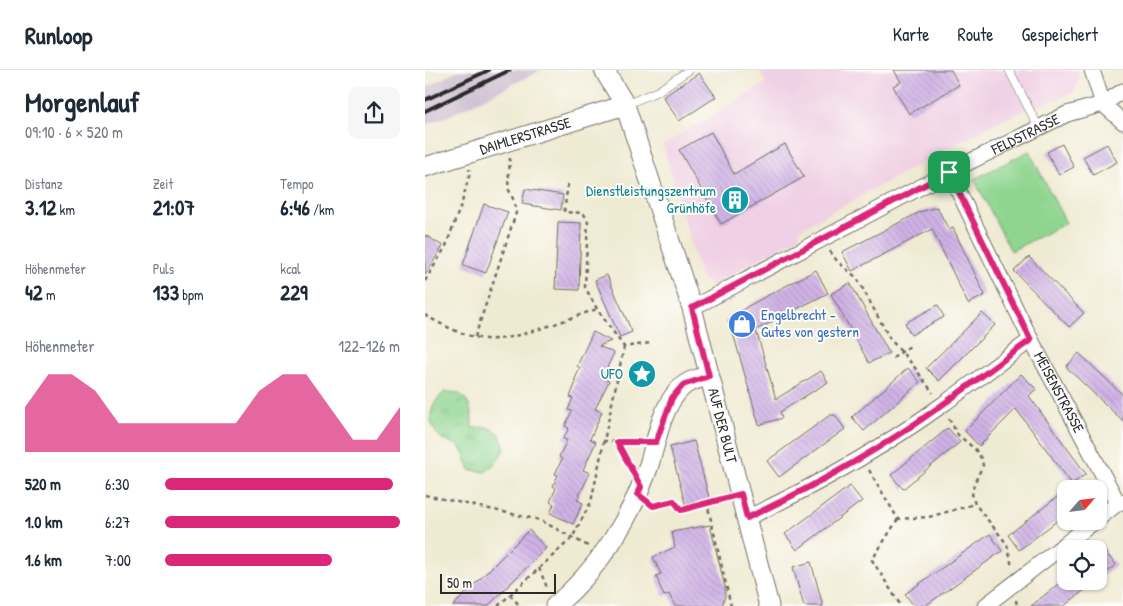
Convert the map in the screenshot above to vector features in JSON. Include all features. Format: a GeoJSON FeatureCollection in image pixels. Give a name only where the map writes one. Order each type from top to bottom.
{"type":"FeatureCollection","features":[{"type":"Feature","properties":{"kind":"street","name":"AUF DER BULT"},"geometry":{"type":"LineString","coordinates":[[604,70],[625,105],[692,308],[769,606]]}},
{"type":"Feature","properties":{"kind":"street"},"geometry":{"type":"LineString","coordinates":[[1093,75],[1103,104],[1123,122]]}},
{"type":"Feature","properties":{"kind":"street","name":"FELDSTRASSE"},"geometry":{"type":"LineString","coordinates":[[692,308],[949,172],[1067,114],[1103,104],[1123,91]]}},
{"type":"Feature","properties":{"kind":"street","name":"DAIMLERSTRASSE"},"geometry":{"type":"LineString","coordinates":[[425,167],[625,105]]}},
{"type":"Feature","properties":{"kind":"street","name":"MEISENSTRASSE"},"geometry":{"type":"LineString","coordinates":[[949,172],[1031,340],[1120,503]]}},
{"type":"Feature","properties":{"kind":"street"},"geometry":{"type":"LineString","coordinates":[[747,518],[795,495],[861,457],[940,406],[1031,340]]}},
{"type":"Feature","properties":{"kind":"street"},"geometry":{"type":"LineString","coordinates":[[551,598],[568,595],[602,554],[625,519],[639,491],[672,398],[683,385],[709,376]]}},
{"type":"Feature","properties":{"kind":"street"},"geometry":{"type":"LineString","coordinates":[[1107,512],[1120,503]]}},
{"type":"Feature","properties":{"kind":"street"},"geometry":{"type":"LineString","coordinates":[[985,606],[1083,530]]}},
{"type":"Feature","properties":{"kind":"lane"},"geometry":{"type":"LineString","coordinates":[[625,105],[658,91],[689,70]]}},
{"type":"Feature","properties":{"kind":"lane"},"geometry":{"type":"LineString","coordinates":[[1009,70],[1039,128]]}},
{"type":"Feature","properties":{"kind":"path"},"geometry":{"type":"LineString","coordinates":[[475,336],[516,213],[514,201],[508,188],[511,161],[506,142]]}},
{"type":"Feature","properties":{"kind":"path"},"geometry":{"type":"LineString","coordinates":[[425,280],[446,246],[462,202],[470,173],[466,155]]}},
{"type":"Feature","properties":{"kind":"path"},"geometry":{"type":"LineString","coordinates":[[498,606],[572,538],[591,502],[624,348],[585,287],[588,220],[583,214],[564,212],[568,184]]}},
{"type":"Feature","properties":{"kind":"path"},"geometry":{"type":"LineString","coordinates":[[425,315],[475,336],[497,340],[597,308]]}},
{"type":"Feature","properties":{"kind":"path"},"geometry":{"type":"LineString","coordinates":[[624,348],[650,343]]}},
{"type":"Feature","properties":{"kind":"path"},"geometry":{"type":"LineString","coordinates":[[893,358],[910,346]]}},
{"type":"Feature","properties":{"kind":"path"},"geometry":{"type":"LineString","coordinates":[[603,441],[656,442]]}},
{"type":"Feature","properties":{"kind":"path"},"geometry":{"type":"LineString","coordinates":[[617,442],[639,491],[653,506],[674,501],[681,510],[741,494]]}},
{"type":"Feature","properties":{"kind":"path"},"geometry":{"type":"LineString","coordinates":[[861,457],[898,519]]}},
{"type":"Feature","properties":{"kind":"path"},"geometry":{"type":"LineString","coordinates":[[425,495],[540,520],[602,554]]}},
{"type":"Feature","properties":{"kind":"path"},"geometry":{"type":"LineString","coordinates":[[707,503],[731,606]]}},
{"type":"Feature","properties":{"kind":"path"},"geometry":{"type":"LineString","coordinates":[[898,519],[929,517],[975,504]]}},
{"type":"Feature","properties":{"kind":"path"},"geometry":{"type":"LineString","coordinates":[[898,519],[873,560],[901,606]]}},
{"type":"Feature","properties":{"kind":"path"},"geometry":{"type":"LineString","coordinates":[[539,568],[551,598]]}},
{"type":"Feature","properties":{"kind":"path"},"geometry":{"type":"LineString","coordinates":[[510,595],[520,606]]}},
{"type":"Feature","properties":{"kind":"shaded area"},"geometry":{"type":"Polygon","coordinates":[[[459,70],[542,70],[448,116],[425,125],[425,88],[459,70]]]}},
{"type":"Feature","properties":{"kind":"shaded area"},"geometry":{"type":"Polygon","coordinates":[[[759,70],[1077,70],[1080,78],[1074,92],[1001,120],[800,229],[798,238],[711,285],[701,278],[663,145],[766,83],[759,70]]]}},
{"type":"Feature","properties":{"kind":"green space"},"geometry":{"type":"Polygon","coordinates":[[[1029,151],[1066,223],[1011,251],[974,179],[1029,151]]]}},
{"type":"Feature","properties":{"kind":"green space"},"geometry":{"type":"Polygon","coordinates":[[[444,392],[457,393],[465,399],[471,413],[472,428],[487,427],[499,433],[505,448],[498,460],[486,472],[470,470],[460,448],[442,439],[433,427],[431,421],[432,409],[444,392]]]}},
{"type":"Feature","properties":{"kind":"building"},"geometry":{"type":"Polygon","coordinates":[[[894,70],[951,70],[959,85],[909,114],[893,86],[901,82],[894,70]]]}},
{"type":"Feature","properties":{"kind":"building"},"geometry":{"type":"Polygon","coordinates":[[[699,73],[716,97],[679,121],[663,97],[699,73]]]}},
{"type":"Feature","properties":{"kind":"building","name":"Dienstleistungszentrum Grünhöfe"},"geometry":{"type":"Polygon","coordinates":[[[711,132],[734,174],[785,144],[804,177],[721,224],[679,150],[711,132]]]}},
{"type":"Feature","properties":{"kind":"building"},"geometry":{"type":"Polygon","coordinates":[[[1062,144],[1074,167],[1059,175],[1047,152],[1062,144]]]}},
{"type":"Feature","properties":{"kind":"building"},"geometry":{"type":"Polygon","coordinates":[[[1107,144],[1117,162],[1093,175],[1083,157],[1107,144]]]}},
{"type":"Feature","properties":{"kind":"building"},"geometry":{"type":"Polygon","coordinates":[[[525,189],[563,195],[561,210],[522,204],[525,189]]]}},
{"type":"Feature","properties":{"kind":"building"},"geometry":{"type":"Polygon","coordinates":[[[484,204],[508,212],[486,273],[463,265],[484,204]]]}},
{"type":"Feature","properties":{"kind":"building"},"geometry":{"type":"Polygon","coordinates":[[[937,207],[949,230],[953,228],[985,295],[968,304],[932,229],[852,271],[842,252],[920,212],[937,207]]]}},
{"type":"Feature","properties":{"kind":"building"},"geometry":{"type":"Polygon","coordinates":[[[558,222],[581,223],[579,290],[555,289],[558,222]]]}},
{"type":"Feature","properties":{"kind":"building"},"geometry":{"type":"Polygon","coordinates":[[[425,235],[443,246],[425,275],[425,235]]]}},
{"type":"Feature","properties":{"kind":"building"},"geometry":{"type":"Polygon","coordinates":[[[1029,257],[1084,313],[1069,327],[1014,271],[1029,257]]]}},
{"type":"Feature","properties":{"kind":"building"},"geometry":{"type":"Polygon","coordinates":[[[816,270],[828,293],[756,330],[776,399],[821,371],[828,382],[780,412],[782,418],[759,425],[728,321],[748,306],[816,270]]]}},
{"type":"Feature","properties":{"kind":"building"},"geometry":{"type":"Polygon","coordinates":[[[607,275],[632,332],[620,337],[595,280],[607,275]]]}},
{"type":"Feature","properties":{"kind":"building"},"geometry":{"type":"Polygon","coordinates":[[[850,283],[889,353],[869,363],[831,294],[850,283]]]}},
{"type":"Feature","properties":{"kind":"building"},"geometry":{"type":"Polygon","coordinates":[[[938,305],[944,317],[911,335],[905,323],[938,305]]]}},
{"type":"Feature","properties":{"kind":"building"},"geometry":{"type":"Polygon","coordinates":[[[982,313],[995,325],[939,381],[926,368],[982,313]]]}},
{"type":"Feature","properties":{"kind":"building"},"geometry":{"type":"Polygon","coordinates":[[[593,332],[611,341],[599,346],[614,353],[602,378],[609,381],[595,409],[602,412],[590,439],[596,442],[583,470],[590,473],[577,500],[583,503],[573,524],[550,513],[554,504],[550,502],[556,488],[553,486],[558,475],[555,474],[562,459],[559,457],[567,440],[563,439],[569,428],[565,426],[572,411],[568,410],[573,398],[570,397],[576,382],[574,381],[580,368],[577,366],[593,332]]]}},
{"type":"Feature","properties":{"kind":"building"},"geometry":{"type":"Polygon","coordinates":[[[1079,353],[1123,395],[1123,421],[1066,367],[1079,353]]]}},
{"type":"Feature","properties":{"kind":"building"},"geometry":{"type":"Polygon","coordinates":[[[908,368],[920,382],[864,431],[852,417],[908,368]]]}},
{"type":"Feature","properties":{"kind":"building"},"geometry":{"type":"Polygon","coordinates":[[[1021,374],[1036,389],[1029,396],[1086,474],[1078,480],[1069,480],[1016,409],[979,446],[965,431],[1021,374]]]}},
{"type":"Feature","properties":{"kind":"building"},"geometry":{"type":"Polygon","coordinates":[[[830,415],[835,415],[845,429],[779,477],[767,461],[830,415]]]}},
{"type":"Feature","properties":{"kind":"building"},"geometry":{"type":"Polygon","coordinates":[[[948,428],[960,442],[903,489],[891,475],[948,428]]]}},
{"type":"Feature","properties":{"kind":"building"},"geometry":{"type":"Polygon","coordinates":[[[694,441],[710,501],[686,507],[670,447],[694,441]]]}},
{"type":"Feature","properties":{"kind":"building"},"geometry":{"type":"Polygon","coordinates":[[[850,486],[862,501],[797,550],[785,534],[850,486]]]}},
{"type":"Feature","properties":{"kind":"building"},"geometry":{"type":"Polygon","coordinates":[[[1057,497],[1057,521],[1019,550],[1008,535],[1057,497]]]}},
{"type":"Feature","properties":{"kind":"building"},"geometry":{"type":"Polygon","coordinates":[[[710,525],[725,587],[722,606],[675,606],[669,594],[664,596],[656,576],[661,574],[653,557],[675,547],[672,532],[710,525]]]}},
{"type":"Feature","properties":{"kind":"building"},"geometry":{"type":"Polygon","coordinates":[[[529,530],[546,548],[488,606],[453,606],[529,530]]]}},
{"type":"Feature","properties":{"kind":"building"},"geometry":{"type":"Polygon","coordinates":[[[990,534],[1002,551],[925,606],[914,606],[905,594],[990,534]]]}},
{"type":"Feature","properties":{"kind":"building"},"geometry":{"type":"Polygon","coordinates":[[[1107,554],[1116,565],[1107,572],[1107,554]]]}},
{"type":"Feature","properties":{"kind":"building"},"geometry":{"type":"Polygon","coordinates":[[[811,562],[823,606],[804,606],[793,567],[811,562]]]}},
{"type":"Feature","properties":{"kind":"building"},"geometry":{"type":"Polygon","coordinates":[[[1057,585],[1057,590],[1084,590],[1064,606],[1031,606],[1057,585]]]}},
{"type":"Feature","properties":{"kind":"railway"},"geometry":{"type":"LineString","coordinates":[[425,100],[489,70]]}},
{"type":"Feature","properties":{"kind":"railway"},"geometry":{"type":"LineString","coordinates":[[425,111],[510,70]]}},
{"type":"Feature","properties":{"kind":"place","name":"Dienstleistungszentrum Grünhöfe"},"geometry":{"type":"Point","coordinates":[735,200]}},
{"type":"Feature","properties":{"kind":"place","name":"Engelbrecht - Gutes von gestern"},"geometry":{"type":"Point","coordinates":[742,324]}},
{"type":"Feature","properties":{"kind":"place","name":"UFO"},"geometry":{"type":"Point","coordinates":[642,374]}},
{"type":"Feature","properties":{"kind":"route"},"geometry":{"type":"LineString","coordinates":[[949,172],[1031,340],[940,406],[861,457],[795,495],[747,518],[741,494],[681,510],[674,501],[653,506],[638,494],[641,487],[617,442],[656,442],[672,398],[683,385],[709,376],[692,308],[949,172]]}}]}
